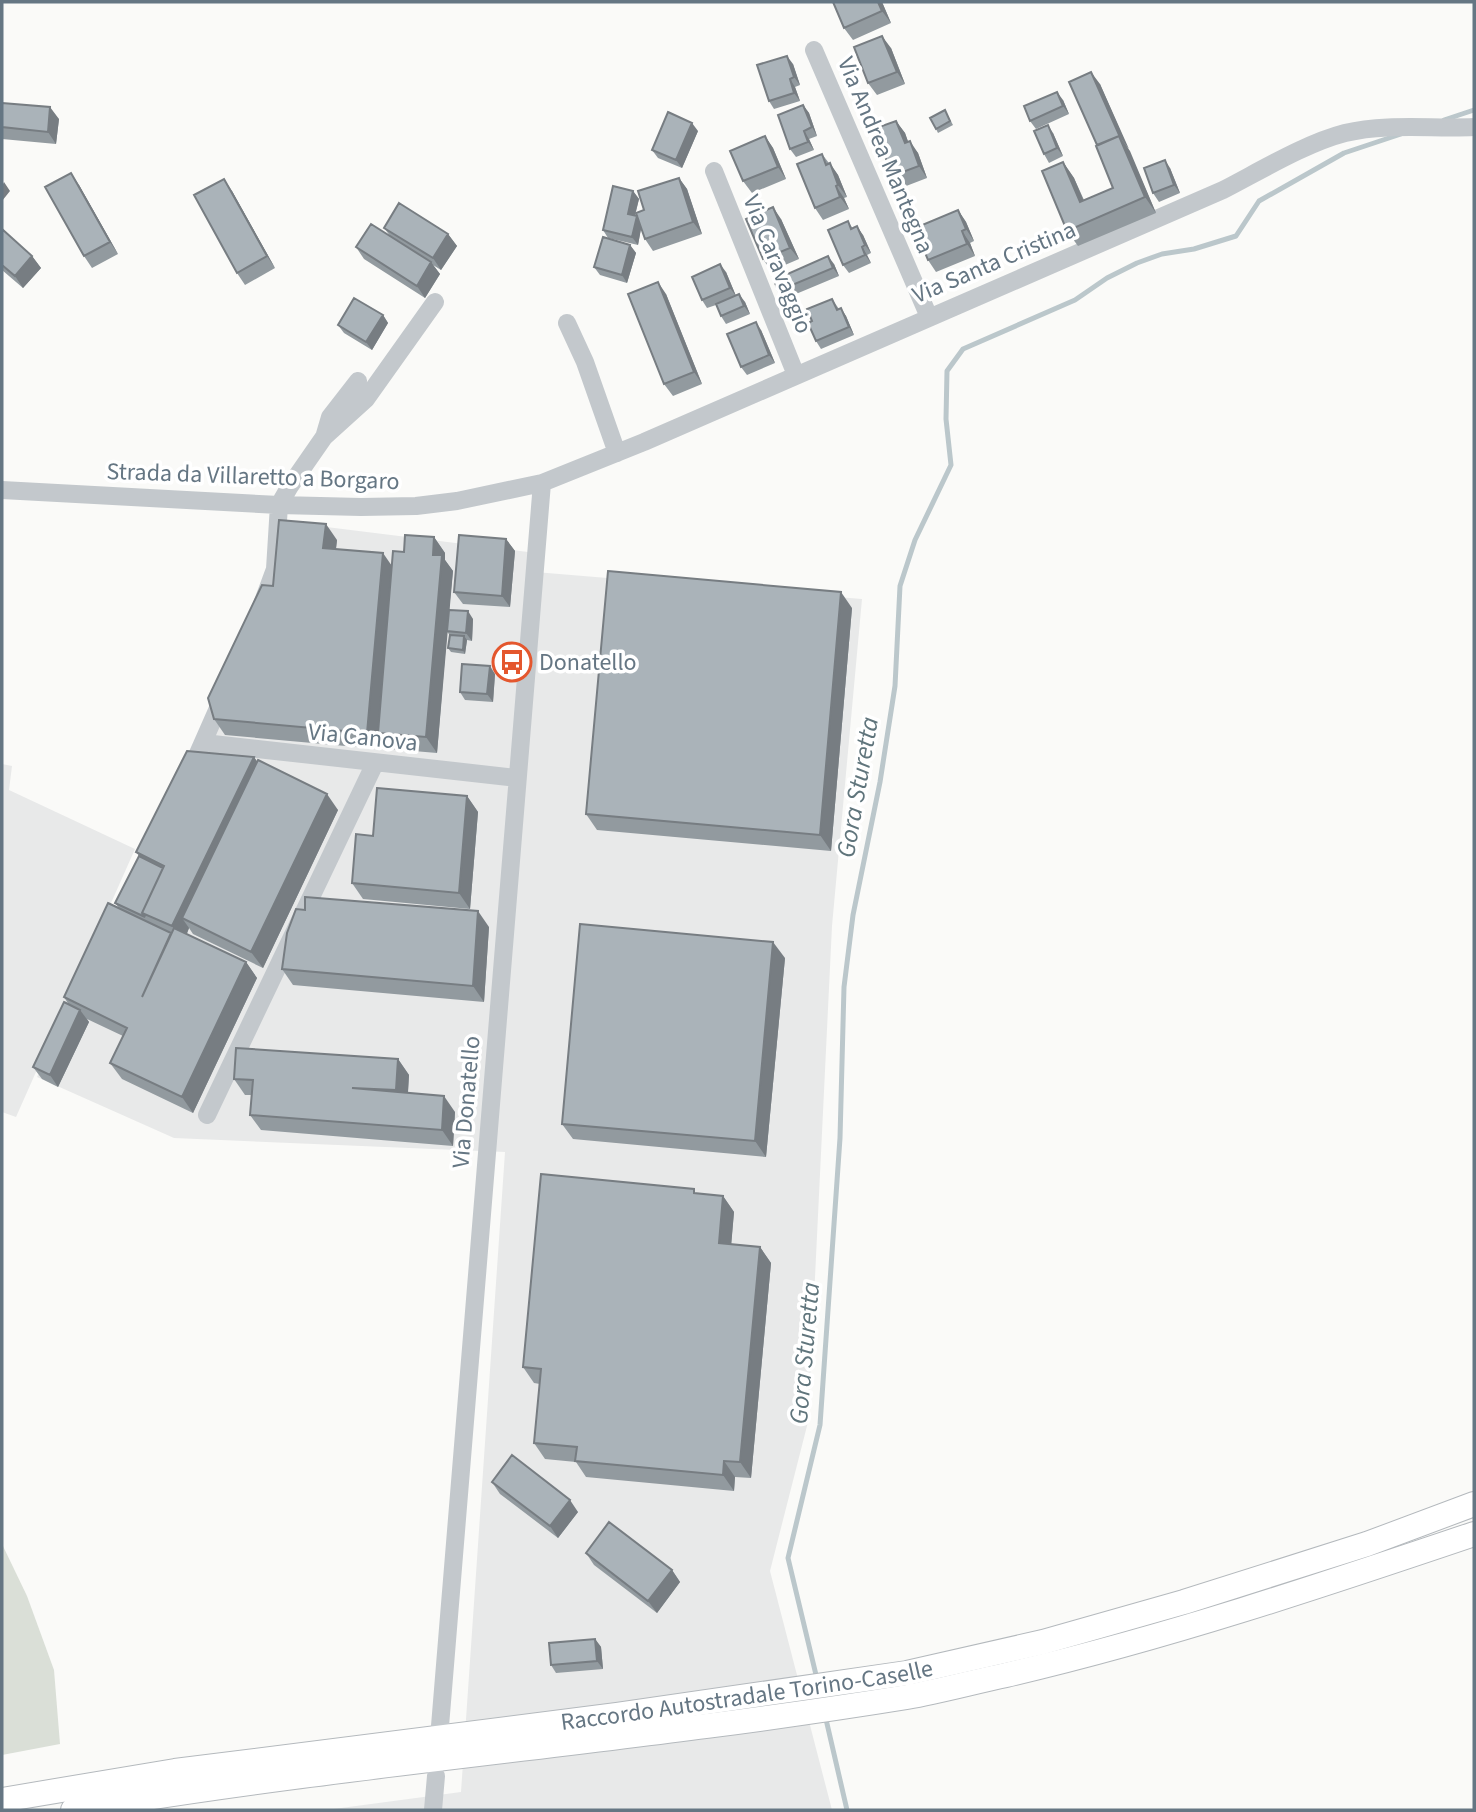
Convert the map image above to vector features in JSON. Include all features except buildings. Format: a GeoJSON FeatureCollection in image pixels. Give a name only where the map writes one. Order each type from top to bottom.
{"type":"FeatureCollection","features":[{"type":"Feature","properties":{"kind":"highway","name":"Raccordo Autostradale Torino-Caselle"},"geometry":{"type":"LineString","coordinates":[[829,1696],[906,1673],[1056,1638],[1184,1602],[1367,1544],[1474,1504]]}},
{"type":"Feature","properties":{"kind":"highway","name":"Raccordo Autostradale Torino-Caselle"},"geometry":{"type":"LineString","coordinates":[[73,1810],[178,1792],[621,1738],[829,1696],[922,1693],[1048,1665],[1194,1626],[1474,1534]]}},
{"type":"Feature","properties":{"kind":"highway","name":"Raccordo Autostradale Torino-Caselle"},"geometry":{"type":"LineString","coordinates":[[2,1800],[175,1771],[618,1715],[795,1701]]}},
{"type":"Feature","properties":{"kind":"street","name":"Via Andrea Mantegna"},"geometry":{"type":"LineString","coordinates":[[814,50],[929,317]]}},
{"type":"Feature","properties":{"kind":"street","name":"Via Santa Cristina"},"geometry":{"type":"LineString","coordinates":[[542,482],[617,453],[1223,190],[1298,152],[1345,133],[1388,127],[1474,127]]}},
{"type":"Feature","properties":{"kind":"street","name":"Via Caravaggio"},"geometry":{"type":"LineString","coordinates":[[714,171],[796,375]]}},
{"type":"Feature","properties":{"kind":"street"},"geometry":{"type":"LineString","coordinates":[[253,628],[275,569],[279,505],[324,437],[366,399],[435,302]]}},
{"type":"Feature","properties":{"kind":"street"},"geometry":{"type":"LineString","coordinates":[[567,323],[617,453]]}},
{"type":"Feature","properties":{"kind":"street"},"geometry":{"type":"LineString","coordinates":[[324,437],[330,417],[358,381]]}},
{"type":"Feature","properties":{"kind":"street","name":"Strada da Villaretto a Borgaro"},"geometry":{"type":"LineString","coordinates":[[2,490],[322,507],[416,506],[457,501],[542,482]]}},
{"type":"Feature","properties":{"kind":"street","name":"Via Donatello"},"geometry":{"type":"LineString","coordinates":[[440,1726],[542,482]]}},
{"type":"Feature","properties":{"kind":"street"},"geometry":{"type":"LineString","coordinates":[[180,793],[231,679]]}},
{"type":"Feature","properties":{"kind":"street","name":"Via Canova"},"geometry":{"type":"LineString","coordinates":[[204,743],[517,778]]}},
{"type":"Feature","properties":{"kind":"street"},"geometry":{"type":"LineString","coordinates":[[206,1115],[375,763]]}},
{"type":"Feature","properties":{"kind":"street"},"geometry":{"type":"LineString","coordinates":[[433,1810],[436,1776]]}},
{"type":"Feature","properties":{"kind":"shaded area"},"geometry":{"type":"Polygon","coordinates":[[[278,521],[536,553],[535,572],[862,599],[832,926],[808,1422],[770,1571],[832,1810],[326,1810],[461,1792],[505,1152],[174,1138],[37,1077],[275,569],[278,521]]]}},
{"type":"Feature","properties":{"kind":"shaded area"},"geometry":{"type":"Polygon","coordinates":[[[2,764],[12,766],[9,790],[135,849],[16,1117],[2,1112],[2,764]]]}},
{"type":"Feature","properties":{"kind":"shaded area"},"geometry":{"type":"Polygon","coordinates":[[[2,1544],[27,1596],[54,1670],[60,1744],[2,1755],[2,1544]]]}},
{"type":"Feature","properties":{"kind":"waterway","name":"Gora Sturetta"},"geometry":{"type":"LineString","coordinates":[[1444,120],[1474,110]]}},
{"type":"Feature","properties":{"kind":"waterway","name":"Gora Sturetta"},"geometry":{"type":"LineString","coordinates":[[817,1679],[788,1558],[820,1425],[840,1138],[844,987],[853,915],[880,782],[895,686],[900,586],[915,540],[951,465],[946,419],[947,371],[963,349],[1075,300],[1107,278],[1137,263],[1162,254],[1194,249],[1236,236],[1259,201],[1344,153],[1401,134]]}},
{"type":"Feature","properties":{"kind":"waterway","name":"Gora Sturetta"},"geometry":{"type":"LineString","coordinates":[[825,1715],[847,1810]]}},
{"type":"Feature","properties":{"kind":"place","name":"Donatello"},"geometry":{"type":"Point","coordinates":[512,662]}}]}
